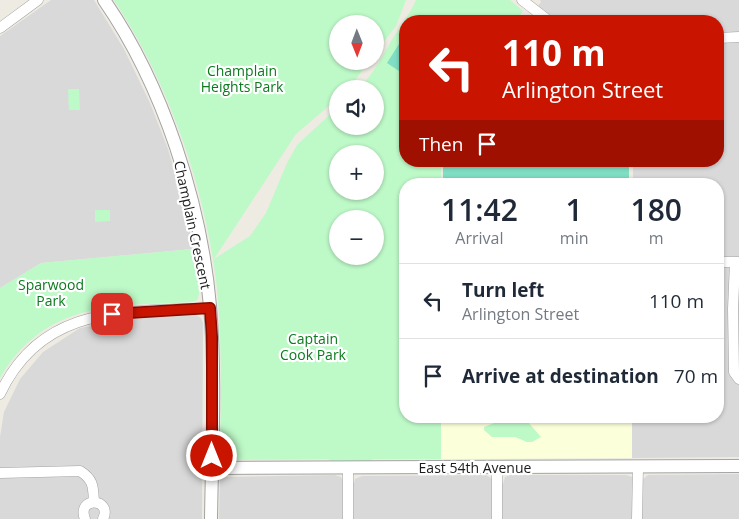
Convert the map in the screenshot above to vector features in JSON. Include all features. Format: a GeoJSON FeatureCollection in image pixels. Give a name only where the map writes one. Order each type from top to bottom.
{"type":"FeatureCollection","features":[{"type":"Feature","properties":{"kind":"street"},"geometry":{"type":"LineString","coordinates":[[0,28],[38,0]]}},
{"type":"Feature","properties":{"kind":"street","name":"Champlain Crescent"},"geometry":{"type":"LineString","coordinates":[[104,0],[142,67],[176,147],[201,246],[212,337],[211,519]]}},
{"type":"Feature","properties":{"kind":"street"},"geometry":{"type":"LineString","coordinates":[[522,0],[541,15]]}},
{"type":"Feature","properties":{"kind":"street"},"geometry":{"type":"LineString","coordinates":[[724,38],[739,37]]}},
{"type":"Feature","properties":{"kind":"street"},"geometry":{"type":"LineString","coordinates":[[724,262],[737,262],[733,309],[734,372],[739,379]]}},
{"type":"Feature","properties":{"kind":"street"},"geometry":{"type":"LineString","coordinates":[[0,394],[6,381],[21,359],[32,349],[63,328],[78,321],[112,314],[210,308]]}},
{"type":"Feature","properties":{"kind":"street","name":"East 54th Avenue"},"geometry":{"type":"LineString","coordinates":[[212,468],[739,466]]}},
{"type":"Feature","properties":{"kind":"street"},"geometry":{"type":"LineString","coordinates":[[497,467],[497,519]]}},
{"type":"Feature","properties":{"kind":"street"},"geometry":{"type":"LineString","coordinates":[[638,467],[638,519]]}},
{"type":"Feature","properties":{"kind":"street"},"geometry":{"type":"LineString","coordinates":[[348,468],[348,519]]}},
{"type":"Feature","properties":{"kind":"street"},"geometry":{"type":"LineString","coordinates":[[0,473],[80,470],[88,475],[92,484],[94,502]]}},
{"type":"Feature","properties":{"kind":"street"},"geometry":{"type":"LineString","coordinates":[[85,519],[84,508],[86,505],[94,502],[98,502],[104,508],[105,515],[103,519]]}},
{"type":"Feature","properties":{"kind":"shaded area"},"geometry":{"type":"Polygon","coordinates":[[[51,0],[94,0],[124,49],[150,103],[168,149],[187,215],[193,249],[41,263],[0,288],[0,36],[51,0]]]}},
{"type":"Feature","properties":{"kind":"shaded area"},"geometry":{"type":"Polygon","coordinates":[[[540,0],[739,0],[739,457],[632,458],[632,423],[724,423],[724,178],[633,178],[633,167],[724,167],[724,15],[531,15],[541,2],[540,0]]]}},
{"type":"Feature","properties":{"kind":"shaded area"},"geometry":{"type":"Polygon","coordinates":[[[196,315],[201,318],[203,323],[202,519],[0,519],[0,437],[4,412],[20,379],[43,352],[80,328],[131,319],[196,315]]]}},
{"type":"Feature","properties":{"kind":"shaded area"},"geometry":{"type":"Polygon","coordinates":[[[441,423],[632,423],[632,458],[441,459],[441,423]]]}},
{"type":"Feature","properties":{"kind":"shaded area"},"geometry":{"type":"Polygon","coordinates":[[[739,474],[739,519],[219,519],[220,480],[226,477],[335,475],[341,477],[344,483],[354,483],[355,479],[362,476],[486,475],[492,479],[493,484],[503,484],[505,477],[510,475],[626,475],[642,480],[648,475],[739,474]]]}},
{"type":"Feature","properties":{"kind":"green space","name":"Captain Cook Park"},"geometry":{"type":"Polygon","coordinates":[[[114,0],[406,0],[396,26],[384,41],[384,15],[329,15],[329,70],[363,70],[355,80],[329,80],[329,106],[296,134],[214,259],[250,236],[266,213],[287,163],[297,145],[329,115],[329,135],[384,135],[384,80],[366,80],[373,70],[384,70],[384,53],[399,29],[399,167],[441,167],[441,178],[399,178],[399,423],[441,423],[441,459],[373,459],[369,462],[333,462],[328,459],[227,460],[222,457],[220,453],[221,356],[218,298],[213,259],[196,181],[169,105],[153,68],[114,0]]]}},
{"type":"Feature","properties":{"kind":"green space","name":"Captain Cook Park"},"geometry":{"type":"Polygon","coordinates":[[[416,0],[510,0],[523,11],[520,15],[408,15],[416,0]]]}},
{"type":"Feature","properties":{"kind":"green space"},"geometry":{"type":"Polygon","coordinates":[[[399,44],[399,71],[387,63],[399,44]]]}},
{"type":"Feature","properties":{"kind":"green space"},"geometry":{"type":"Polygon","coordinates":[[[68,89],[79,89],[80,110],[69,110],[68,89]]]}},
{"type":"Feature","properties":{"kind":"green space"},"geometry":{"type":"Polygon","coordinates":[[[443,167],[629,167],[629,178],[443,178],[443,167]]]}},
{"type":"Feature","properties":{"kind":"green space"},"geometry":{"type":"Polygon","coordinates":[[[95,210],[110,210],[110,221],[95,222],[95,210]]]}},
{"type":"Feature","properties":{"kind":"green space","name":"Sparwood Park"},"geometry":{"type":"Polygon","coordinates":[[[193,249],[199,283],[197,300],[193,302],[110,307],[84,312],[61,321],[39,334],[18,353],[0,378],[0,288],[41,263],[193,249]]]}},
{"type":"Feature","properties":{"kind":"green space"},"geometry":{"type":"Polygon","coordinates":[[[494,423],[529,423],[541,437],[532,442],[527,442],[515,437],[492,437],[484,430],[484,427],[494,423]]]}},
{"type":"Feature","properties":{"kind":"route"},"geometry":{"type":"LineString","coordinates":[[112,314],[210,308],[212,337],[212,456]]}},
{"type":"Feature","properties":{"kind":"park label","name":"Champlain Heights Park"},"geometry":{"type":"Point","coordinates":[242,78]}}]}
